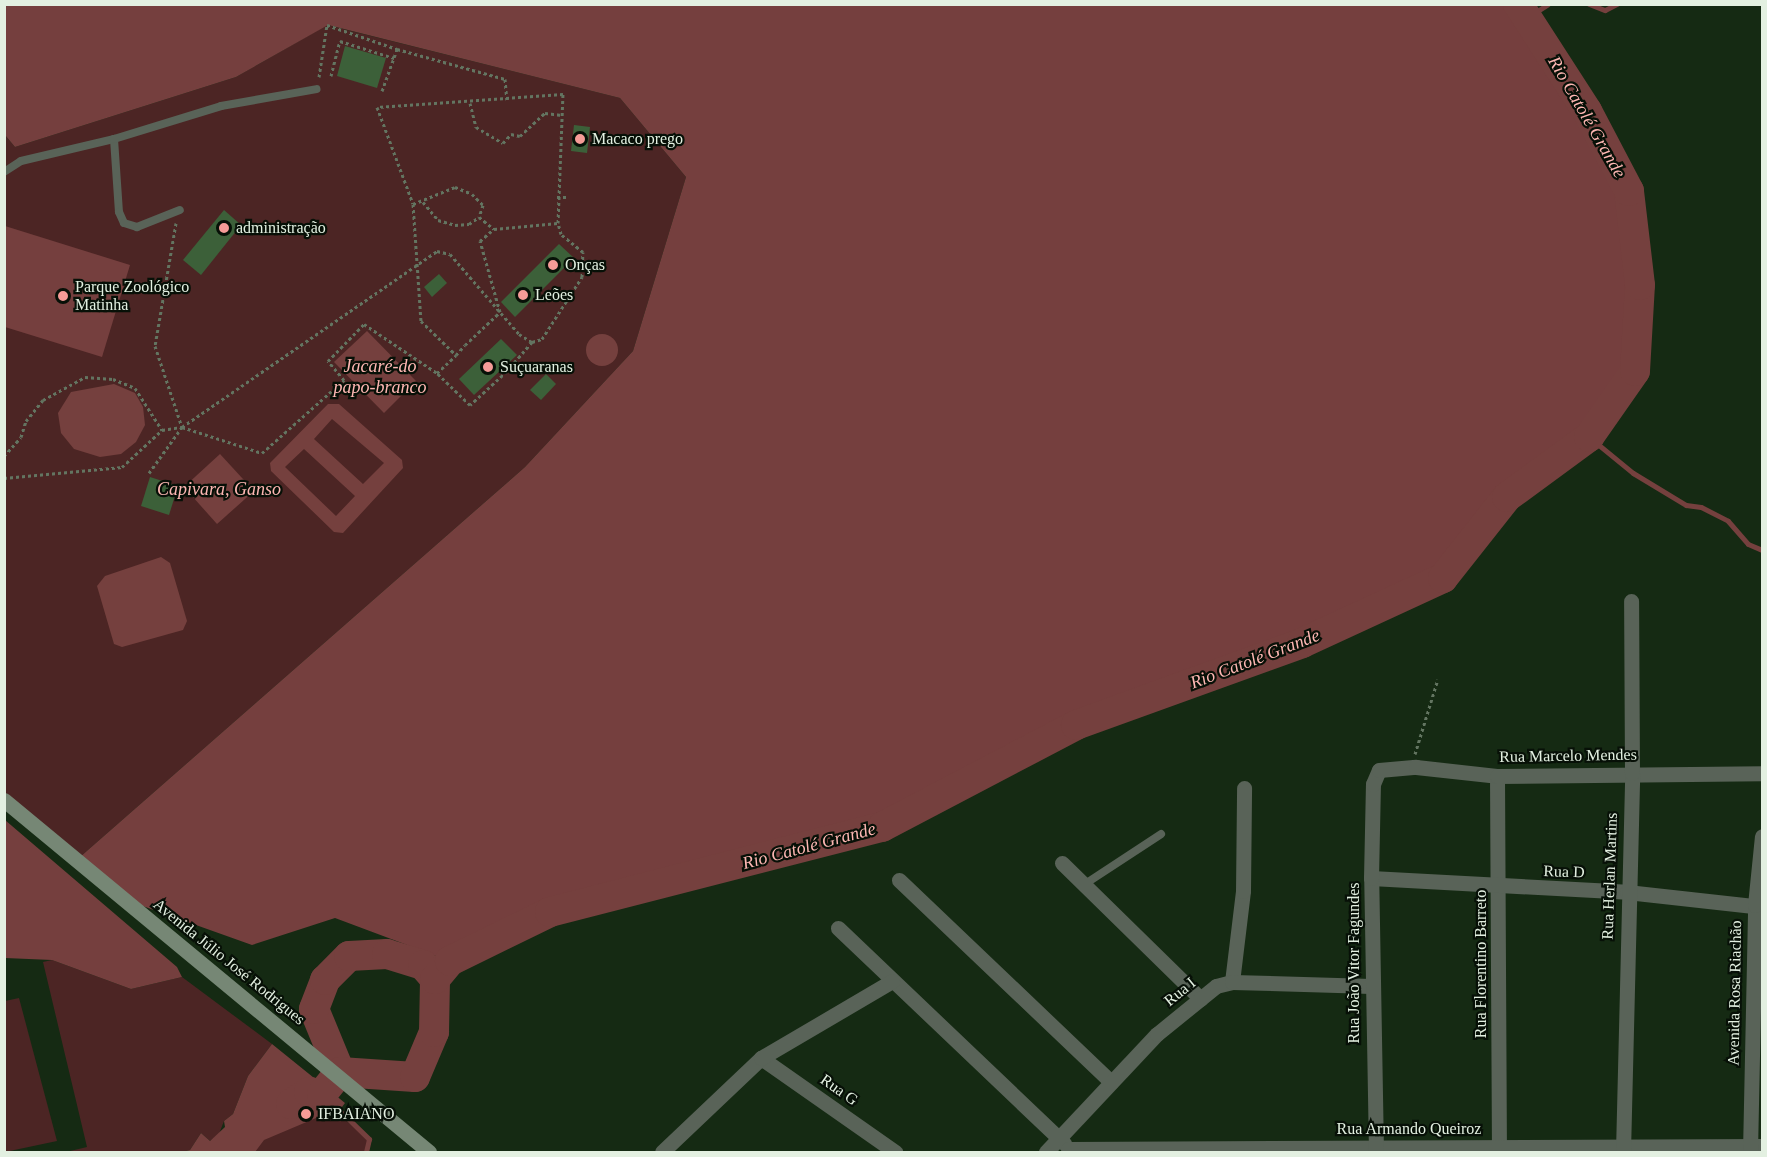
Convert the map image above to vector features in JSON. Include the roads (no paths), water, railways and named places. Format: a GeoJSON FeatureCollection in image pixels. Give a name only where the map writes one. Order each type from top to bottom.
{"type":"FeatureCollection","features":[{"type":"Feature","properties":{"kind":"main road","name":"Avenida Júlio José Rodrigues"},"geometry":{"type":"LineString","coordinates":[[4,800],[429,1152]]}},
{"type":"Feature","properties":{"kind":"street","name":"Rua Herlan Martins"},"geometry":{"type":"LineString","coordinates":[[1623,1150],[1627,892],[1632,773],[1630,601]]}},
{"type":"Feature","properties":{"kind":"street","name":"Rua Marcelo Mendes"},"geometry":{"type":"LineString","coordinates":[[1376,773],[1384,768],[1416,767],[1497,776],[1762,773]]}},
{"type":"Feature","properties":{"kind":"street","name":"Rua João Vitor Fagundes"},"geometry":{"type":"LineString","coordinates":[[1376,773],[1371,878],[1371,986],[1376,1149]]}},
{"type":"Feature","properties":{"kind":"street","name":"Rua Florentino Barreto"},"geometry":{"type":"LineString","coordinates":[[1497,776],[1499,1150]]}},
{"type":"Feature","properties":{"kind":"street"},"geometry":{"type":"LineString","coordinates":[[1244,788],[1243,891],[1233,982],[1371,986]]}},
{"type":"Feature","properties":{"kind":"street","name":"Avenida Rosa Riachão"},"geometry":{"type":"LineString","coordinates":[[1754,1148],[1762,836]]}},
{"type":"Feature","properties":{"kind":"street"},"geometry":{"type":"LineString","coordinates":[[1062,863],[1202,999]]}},
{"type":"Feature","properties":{"kind":"street","name":"Rua D"},"geometry":{"type":"LineString","coordinates":[[1371,878],[1498,887],[1627,892],[1759,906]]}},
{"type":"Feature","properties":{"kind":"street"},"geometry":{"type":"LineString","coordinates":[[899,880],[1111,1082]]}},
{"type":"Feature","properties":{"kind":"street"},"geometry":{"type":"LineString","coordinates":[[838,928],[1066,1146]]}},
{"type":"Feature","properties":{"kind":"street"},"geometry":{"type":"LineString","coordinates":[[662,1152],[762,1058],[892,981]]}},
{"type":"Feature","properties":{"kind":"street","name":"Rua I"},"geometry":{"type":"LineString","coordinates":[[1046,1152],[1066,1146],[1111,1082],[1157,1034],[1216,986],[1233,982]]}},
{"type":"Feature","properties":{"kind":"street","name":"Rua G"},"geometry":{"type":"LineString","coordinates":[[762,1058],[895,1152]]}},
{"type":"Feature","properties":{"kind":"street","name":"Rua Armando Queiroz"},"geometry":{"type":"LineString","coordinates":[[1066,1146],[1246,1150],[1754,1148]]}},
{"type":"Feature","properties":{"kind":"lane"},"geometry":{"type":"LineString","coordinates":[[4,172],[21,161],[114,139],[221,106],[318,85]]}},
{"type":"Feature","properties":{"kind":"lane"},"geometry":{"type":"LineString","coordinates":[[114,139],[119,212],[124,223],[137,227],[180,210]]}},
{"type":"Feature","properties":{"kind":"lane"},"geometry":{"type":"LineString","coordinates":[[1084,885],[1161,834]]}},
{"type":"Feature","properties":{"kind":"water","name":"Jacaré-do papo-branco"},"geometry":{"type":"Polygon","coordinates":[[[367,331],[416,381],[384,413],[334,362],[367,331]]]}},
{"type":"Feature","properties":{"kind":"water"},"geometry":{"type":"Polygon","coordinates":[[[602,334],[613,339],[618,350],[613,361],[602,366],[591,361],[586,350],[591,339],[602,334]]]}},
{"type":"Feature","properties":{"kind":"water"},"geometry":{"type":"Polygon","coordinates":[[[114,384],[135,393],[143,407],[145,425],[136,442],[121,454],[100,457],[74,449],[61,433],[58,413],[71,392],[114,384]]]}},
{"type":"Feature","properties":{"kind":"water"},"geometry":{"type":"Polygon","coordinates":[[[328,404],[339,404],[402,460],[403,468],[343,533],[334,532],[271,471],[270,463],[328,404]],[[332,419],[314,439],[363,484],[384,463],[332,419]],[[304,449],[285,467],[336,516],[355,496],[304,449]]]}},
{"type":"Feature","properties":{"kind":"water","name":"Capivara, Ganso"},"geometry":{"type":"Polygon","coordinates":[[[220,454],[254,491],[217,524],[184,487],[220,454]]]}},
{"type":"Feature","properties":{"kind":"water"},"geometry":{"type":"Polygon","coordinates":[[[161,557],[170,563],[187,621],[183,630],[122,647],[114,644],[97,586],[105,576],[161,557]]]}},
{"type":"Feature","properties":{"kind":"water"},"geometry":{"type":"Polygon","coordinates":[[[272,1044],[345,1103],[342,1107],[264,1140],[255,1152],[182,1152],[190,1150],[201,1133],[210,1141],[225,1127],[224,1121],[233,1114],[248,1076],[272,1044]]]}},
{"type":"Feature","properties":{"kind":"waterway","name":"Rio Catolé Grande"},"geometry":{"type":"LineString","coordinates":[[291,1104],[309,1092],[322,1094],[340,1072],[415,1077],[434,1032],[435,979],[450,961],[550,912],[882,827],[1076,725],[1302,643],[1443,578],[1507,497],[1589,437],[1635,371],[1640,285],[1629,191],[1587,111],[1518,4]]}},
{"type":"Feature","properties":{"kind":"waterway"},"geometry":{"type":"LineString","coordinates":[[1525,19],[1548,4]]}},
{"type":"Feature","properties":{"kind":"waterway"},"geometry":{"type":"LineString","coordinates":[[1589,4],[1605,10],[1617,4]]}},
{"type":"Feature","properties":{"kind":"waterway"},"geometry":{"type":"LineString","coordinates":[[1589,437],[1633,473],[1686,505],[1701,507],[1728,521],[1748,544],[1762,550]]}},
{"type":"Feature","properties":{"kind":"waterway","name":"Rio Catolé Grande"},"geometry":{"type":"LineString","coordinates":[[340,1072],[314,1009],[325,980],[349,956],[387,954],[423,965],[435,979]]}},
{"type":"Feature","properties":{"kind":"waterway"},"geometry":{"type":"LineString","coordinates":[[334,1105],[369,1139],[366,1152]]}},
{"type":"Feature","properties":{"kind":"place","name":"Macaco prego"},"geometry":{"type":"Point","coordinates":[580,139]}},
{"type":"Feature","properties":{"kind":"place","name":"administração"},"geometry":{"type":"Point","coordinates":[224,228]}},
{"type":"Feature","properties":{"kind":"place","name":"Onças"},"geometry":{"type":"Point","coordinates":[553,265]}},
{"type":"Feature","properties":{"kind":"place","name":"Leões"},"geometry":{"type":"Point","coordinates":[523,295]}},
{"type":"Feature","properties":{"kind":"place","name":"Parque Zoológico Matinha"},"geometry":{"type":"Point","coordinates":[63,296]}},
{"type":"Feature","properties":{"kind":"place","name":"Suçuaranas"},"geometry":{"type":"Point","coordinates":[488,367]}},
{"type":"Feature","properties":{"kind":"place","name":"IFBAIANO"},"geometry":{"type":"Point","coordinates":[306,1114]}}]}
